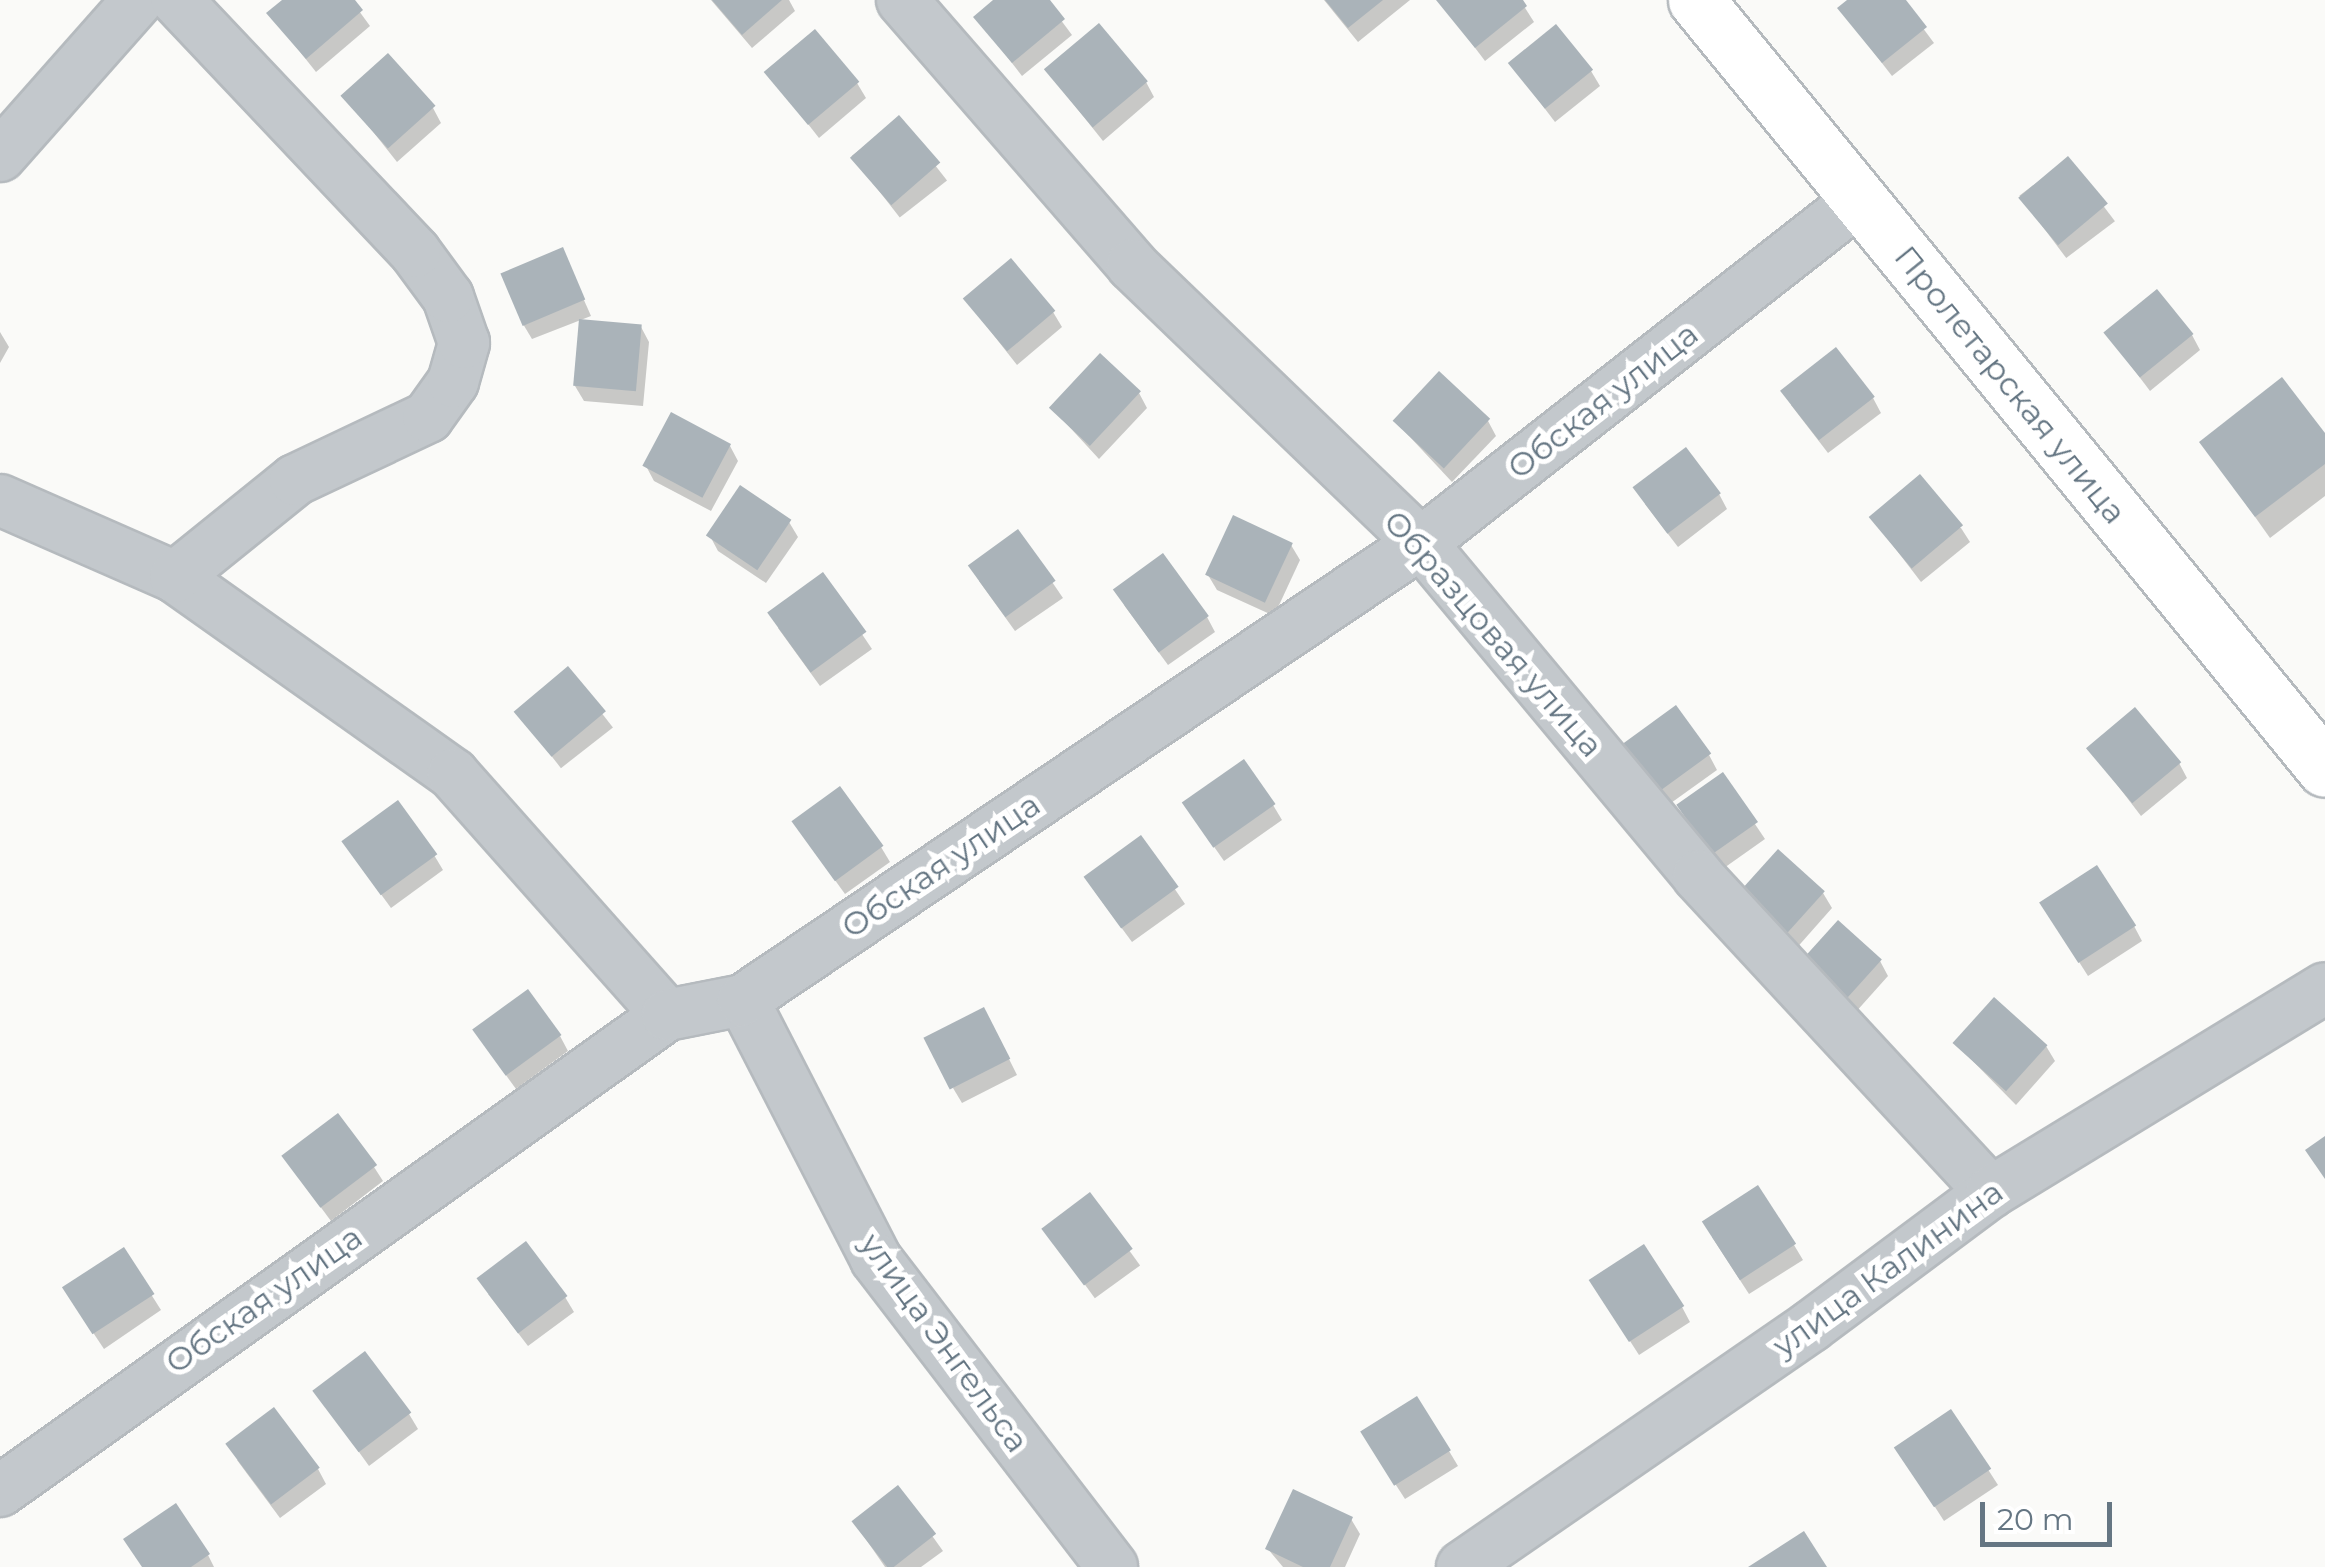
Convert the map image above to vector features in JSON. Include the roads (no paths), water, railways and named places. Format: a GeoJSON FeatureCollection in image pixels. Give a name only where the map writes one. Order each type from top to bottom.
{"type":"FeatureCollection","features":[{"type":"Feature","properties":{"kind":"main road","name":"Пролетарская улица"},"geometry":{"type":"LineString","coordinates":[[1696,0],[2325,769]]}},
{"type":"Feature","properties":{"kind":"street"},"geometry":{"type":"LineString","coordinates":[[0,156],[138,0]]}},
{"type":"Feature","properties":{"kind":"street","name":"Образцовая улица"},"geometry":{"type":"LineString","coordinates":[[902,0],[1132,265],[1421,543],[1698,876],[1991,1192]]}},
{"type":"Feature","properties":{"kind":"street"},"geometry":{"type":"LineString","coordinates":[[175,577],[295,480],[428,417],[453,382],[464,343],[448,297],[414,252],[186,3]]}},
{"type":"Feature","properties":{"kind":"street","name":"Обская улица"},"geometry":{"type":"LineString","coordinates":[[0,1490],[667,1015],[743,1000],[1421,543],[1860,200]]}},
{"type":"Feature","properties":{"kind":"street"},"geometry":{"type":"LineString","coordinates":[[0,500],[175,577],[454,774],[667,1015]]}},
{"type":"Feature","properties":{"kind":"street","name":"улица Калинина"},"geometry":{"type":"LineString","coordinates":[[1462,1567],[1812,1326],[1991,1192],[2325,988]]}},
{"type":"Feature","properties":{"kind":"street","name":"улица Энгельса"},"geometry":{"type":"LineString","coordinates":[[743,1000],[876,1259],[1112,1567]]}}]}
